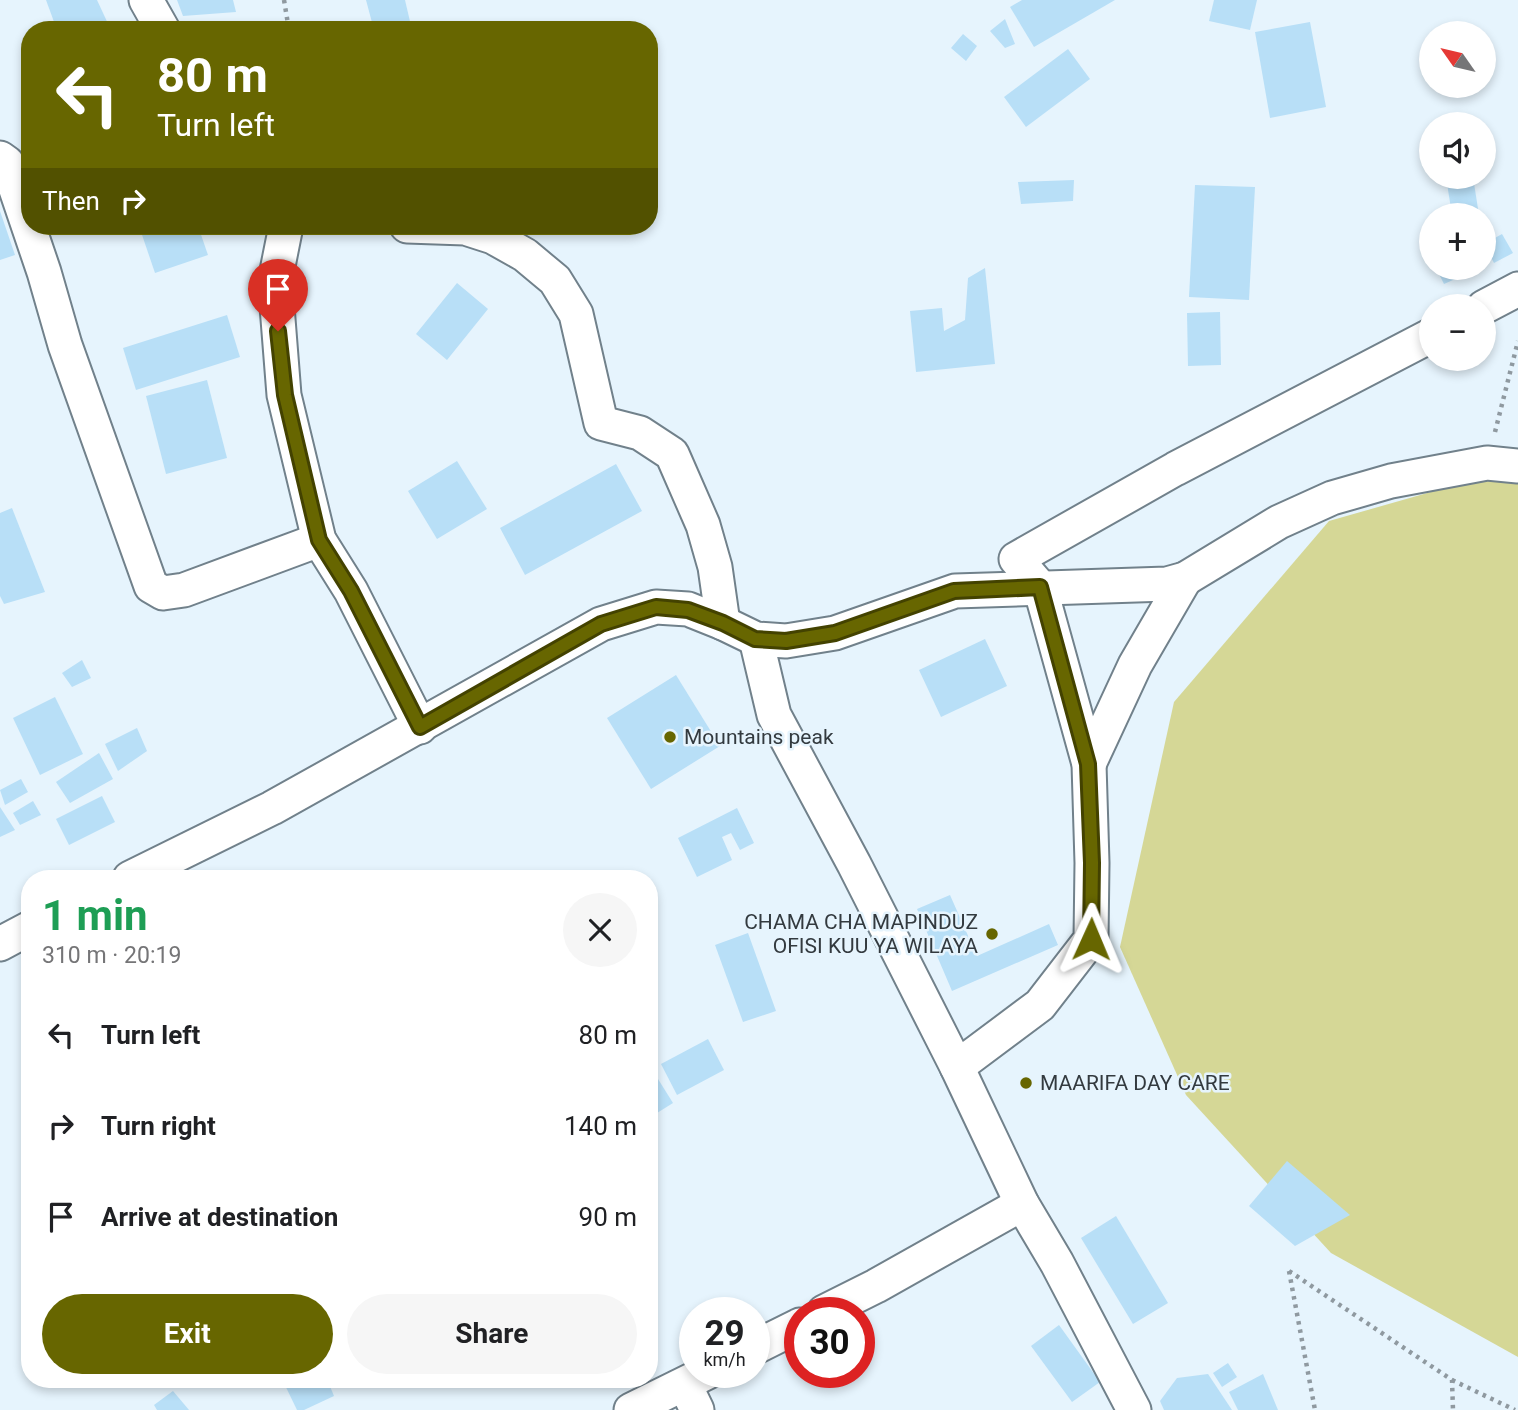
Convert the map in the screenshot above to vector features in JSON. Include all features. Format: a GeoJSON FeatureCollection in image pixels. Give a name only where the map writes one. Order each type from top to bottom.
{"type":"FeatureCollection","features":[{"type":"Feature","properties":{"kind":"street"},"geometry":{"type":"LineString","coordinates":[[146,0],[158,21]]}},
{"type":"Feature","properties":{"kind":"street"},"geometry":{"type":"LineString","coordinates":[[0,158],[7,163],[21,204]]}},
{"type":"Feature","properties":{"kind":"street"},"geometry":{"type":"LineString","coordinates":[[31,235],[65,345],[151,586],[163,593],[184,590],[319,540]]}},
{"type":"Feature","properties":{"kind":"street"},"geometry":{"type":"LineString","coordinates":[[284,235],[275,281],[283,382],[319,540],[351,591],[420,727]]}},
{"type":"Feature","properties":{"kind":"street"},"geometry":{"type":"LineString","coordinates":[[487,235],[525,255],[555,280],[576,314],[601,423],[640,433],[673,454],[703,525],[719,589],[723,623]]}},
{"type":"Feature","properties":{"kind":"street"},"geometry":{"type":"LineString","coordinates":[[1496,301],[1518,289]]}},
{"type":"Feature","properties":{"kind":"street"},"geometry":{"type":"LineString","coordinates":[[146,870],[272,808],[601,624],[656,607],[688,610],[755,639],[786,641],[835,633],[954,591],[1175,469],[1419,342]]}},
{"type":"Feature","properties":{"kind":"street"},"geometry":{"type":"LineString","coordinates":[[954,591],[1167,584],[1185,579],[1279,522],[1332,498],[1391,481],[1502,465]]}},
{"type":"Feature","properties":{"kind":"street"},"geometry":{"type":"LineString","coordinates":[[957,1067],[1040,1005],[1091,939],[1092,863],[1088,764],[1040,587],[1016,559]]}},
{"type":"Feature","properties":{"kind":"street"},"geometry":{"type":"LineString","coordinates":[[1088,764],[1135,665],[1185,579]]}},
{"type":"Feature","properties":{"kind":"street"},"geometry":{"type":"LineString","coordinates":[[755,639],[774,715],[854,864],[957,1067],[1022,1204],[1057,1263],[1134,1410]]}},
{"type":"Feature","properties":{"kind":"street"},"geometry":{"type":"LineString","coordinates":[[0,944],[21,933]]}},
{"type":"Feature","properties":{"kind":"street"},"geometry":{"type":"LineString","coordinates":[[854,1297],[1022,1204]]}},
{"type":"Feature","properties":{"kind":"street"},"geometry":{"type":"LineString","coordinates":[[631,1410],[697,1389]]}},
{"type":"Feature","properties":{"kind":"path"},"geometry":{"type":"LineString","coordinates":[[284,0],[288,21]]}},
{"type":"Feature","properties":{"kind":"path"},"geometry":{"type":"LineString","coordinates":[[1502,465],[1518,341]]}},
{"type":"Feature","properties":{"kind":"path"},"geometry":{"type":"LineString","coordinates":[[1315,1410],[1289,1271],[1452,1380],[1515,1410]]}},
{"type":"Feature","properties":{"kind":"path"},"geometry":{"type":"LineString","coordinates":[[1452,1380],[1453,1410]]}},
{"type":"Feature","properties":{"kind":"green space"},"geometry":{"type":"Polygon","coordinates":[[[1508,470],[1518,472],[1518,1357],[1331,1253],[1186,1095],[1120,947],[1174,702],[1329,521],[1508,470]]]}},
{"type":"Feature","properties":{"kind":"building"},"geometry":{"type":"Polygon","coordinates":[[[46,0],[97,0],[107,21],[54,21],[46,0]]]}},
{"type":"Feature","properties":{"kind":"building"},"geometry":{"type":"Polygon","coordinates":[[[177,0],[233,0],[236,12],[183,16],[177,0]]]}},
{"type":"Feature","properties":{"kind":"building"},"geometry":{"type":"Polygon","coordinates":[[[366,0],[405,0],[410,21],[372,21],[366,0]]]}},
{"type":"Feature","properties":{"kind":"building"},"geometry":{"type":"Polygon","coordinates":[[[1022,0],[1115,0],[1034,47],[1010,7],[1022,0]]]}},
{"type":"Feature","properties":{"kind":"building"},"geometry":{"type":"Polygon","coordinates":[[[1214,0],[1257,0],[1250,30],[1209,21],[1214,0]]]}},
{"type":"Feature","properties":{"kind":"building"},"geometry":{"type":"Polygon","coordinates":[[[1005,19],[1015,44],[1005,48],[990,31],[1005,19]]]}},
{"type":"Feature","properties":{"kind":"building"},"geometry":{"type":"Polygon","coordinates":[[[1310,22],[1326,107],[1270,118],[1255,32],[1310,22]]]}},
{"type":"Feature","properties":{"kind":"building"},"geometry":{"type":"Polygon","coordinates":[[[963,34],[977,46],[966,61],[951,48],[963,34]]]}},
{"type":"Feature","properties":{"kind":"building"},"geometry":{"type":"Polygon","coordinates":[[[1068,49],[1090,79],[1026,127],[1004,97],[1068,49]]]}},
{"type":"Feature","properties":{"kind":"building"},"geometry":{"type":"Polygon","coordinates":[[[1074,180],[1073,201],[1021,204],[1018,182],[1074,180]]]}},
{"type":"Feature","properties":{"kind":"building"},"geometry":{"type":"Polygon","coordinates":[[[1195,185],[1255,187],[1249,300],[1189,297],[1195,185]]]}},
{"type":"Feature","properties":{"kind":"building"},"geometry":{"type":"Polygon","coordinates":[[[1448,189],[1475,189],[1477,203],[1450,203],[1448,189]]]}},
{"type":"Feature","properties":{"kind":"building"},"geometry":{"type":"Polygon","coordinates":[[[0,211],[15,255],[0,260],[0,211]]]}},
{"type":"Feature","properties":{"kind":"building"},"geometry":{"type":"Polygon","coordinates":[[[1502,234],[1513,253],[1496,262],[1496,237],[1502,234]]]}},
{"type":"Feature","properties":{"kind":"building"},"geometry":{"type":"Polygon","coordinates":[[[142,235],[201,235],[208,255],[155,273],[142,235]]]}},
{"type":"Feature","properties":{"kind":"building"},"geometry":{"type":"Polygon","coordinates":[[[985,268],[995,364],[916,372],[910,311],[942,308],[944,331],[965,320],[968,278],[985,268]]]}},
{"type":"Feature","properties":{"kind":"building"},"geometry":{"type":"Polygon","coordinates":[[[457,283],[488,309],[447,360],[416,334],[457,283]]]}},
{"type":"Feature","properties":{"kind":"building"},"geometry":{"type":"Polygon","coordinates":[[[1220,312],[1221,365],[1188,366],[1187,313],[1220,312]]]}},
{"type":"Feature","properties":{"kind":"building"},"geometry":{"type":"Polygon","coordinates":[[[227,315],[240,357],[136,390],[123,348],[227,315]]]}},
{"type":"Feature","properties":{"kind":"building"},"geometry":{"type":"Polygon","coordinates":[[[207,380],[227,458],[166,474],[146,396],[207,380]]]}},
{"type":"Feature","properties":{"kind":"building"},"geometry":{"type":"Polygon","coordinates":[[[457,461],[487,509],[437,539],[408,491],[457,461]]]}},
{"type":"Feature","properties":{"kind":"building"},"geometry":{"type":"Polygon","coordinates":[[[616,464],[642,511],[525,575],[500,528],[616,464]]]}},
{"type":"Feature","properties":{"kind":"building"},"geometry":{"type":"Polygon","coordinates":[[[12,508],[45,592],[4,604],[0,596],[0,513],[12,508]]]}},
{"type":"Feature","properties":{"kind":"building"},"geometry":{"type":"Polygon","coordinates":[[[985,639],[1007,686],[941,717],[919,670],[985,639]]]}},
{"type":"Feature","properties":{"kind":"building"},"geometry":{"type":"Polygon","coordinates":[[[82,660],[91,678],[72,687],[62,673],[82,660]]]}},
{"type":"Feature","properties":{"kind":"building"},"geometry":{"type":"Polygon","coordinates":[[[676,675],[720,746],[651,789],[607,718],[676,675]]]}},
{"type":"Feature","properties":{"kind":"building"},"geometry":{"type":"Polygon","coordinates":[[[55,697],[83,754],[40,775],[13,718],[55,697]]]}},
{"type":"Feature","properties":{"kind":"building"},"geometry":{"type":"Polygon","coordinates":[[[137,728],[147,751],[118,771],[105,744],[137,728]]]}},
{"type":"Feature","properties":{"kind":"building"},"geometry":{"type":"Polygon","coordinates":[[[99,753],[113,779],[70,803],[56,782],[99,753]]]}},
{"type":"Feature","properties":{"kind":"building"},"geometry":{"type":"Polygon","coordinates":[[[21,779],[28,792],[5,805],[0,790],[21,779]]]}},
{"type":"Feature","properties":{"kind":"building"},"geometry":{"type":"Polygon","coordinates":[[[102,796],[115,822],[69,845],[56,819],[102,796]]]}},
{"type":"Feature","properties":{"kind":"building"},"geometry":{"type":"Polygon","coordinates":[[[33,801],[41,815],[20,825],[13,813],[33,801]]]}},
{"type":"Feature","properties":{"kind":"building"},"geometry":{"type":"Polygon","coordinates":[[[0,807],[15,830],[0,837],[0,807]]]}},
{"type":"Feature","properties":{"kind":"building"},"geometry":{"type":"Polygon","coordinates":[[[737,808],[754,843],[740,850],[731,833],[722,837],[732,860],[697,877],[678,838],[737,808]]]}},
{"type":"Feature","properties":{"kind":"building"},"geometry":{"type":"Polygon","coordinates":[[[950,895],[977,956],[1049,924],[1058,945],[952,991],[917,909],[950,895]]]}},
{"type":"Feature","properties":{"kind":"building"},"geometry":{"type":"Polygon","coordinates":[[[748,933],[776,1011],[743,1022],[715,945],[748,933]]]}},
{"type":"Feature","properties":{"kind":"building"},"geometry":{"type":"Polygon","coordinates":[[[708,1039],[724,1070],[677,1095],[661,1064],[708,1039]]]}},
{"type":"Feature","properties":{"kind":"building"},"geometry":{"type":"Polygon","coordinates":[[[658,1079],[673,1103],[658,1112],[658,1079]]]}},
{"type":"Feature","properties":{"kind":"building"},"geometry":{"type":"Polygon","coordinates":[[[1287,1161],[1350,1215],[1295,1246],[1249,1206],[1287,1161]]]}},
{"type":"Feature","properties":{"kind":"building"},"geometry":{"type":"Polygon","coordinates":[[[1116,1216],[1168,1303],[1133,1324],[1081,1238],[1116,1216]]]}},
{"type":"Feature","properties":{"kind":"building"},"geometry":{"type":"Polygon","coordinates":[[[1059,1325],[1100,1382],[1072,1402],[1031,1346],[1059,1325]]]}},
{"type":"Feature","properties":{"kind":"building"},"geometry":{"type":"Polygon","coordinates":[[[1228,1363],[1237,1377],[1222,1387],[1213,1373],[1228,1363]]]}},
{"type":"Feature","properties":{"kind":"building"},"geometry":{"type":"Polygon","coordinates":[[[1208,1374],[1232,1410],[1164,1410],[1160,1401],[1177,1378],[1208,1374]]]}},
{"type":"Feature","properties":{"kind":"building"},"geometry":{"type":"Polygon","coordinates":[[[1263,1374],[1278,1410],[1238,1410],[1229,1392],[1263,1374]]]}},
{"type":"Feature","properties":{"kind":"building"},"geometry":{"type":"Polygon","coordinates":[[[286,1388],[331,1388],[334,1396],[304,1410],[297,1410],[286,1388]]]}},
{"type":"Feature","properties":{"kind":"building"},"geometry":{"type":"Polygon","coordinates":[[[173,1391],[189,1410],[157,1410],[154,1405],[173,1391]]]}},
{"type":"Feature","properties":{"kind":"place","name":"Mountains peak"},"geometry":{"type":"Point","coordinates":[670,737]}},
{"type":"Feature","properties":{"kind":"place","name":"CHAMA CHA MAPINDUZ OFISI KUU YA WILAYA"},"geometry":{"type":"Point","coordinates":[992,934]}},
{"type":"Feature","properties":{"kind":"place","name":"MAARIFA DAY CARE"},"geometry":{"type":"Point","coordinates":[1026,1083]}},
{"type":"Feature","properties":{"kind":"route"},"geometry":{"type":"LineString","coordinates":[[278,331],[285,395],[319,540],[351,591],[420,727],[601,624],[656,607],[688,610],[755,639],[786,641],[835,633],[954,591],[1040,587],[1088,764],[1092,863],[1091,939]]}}]}
